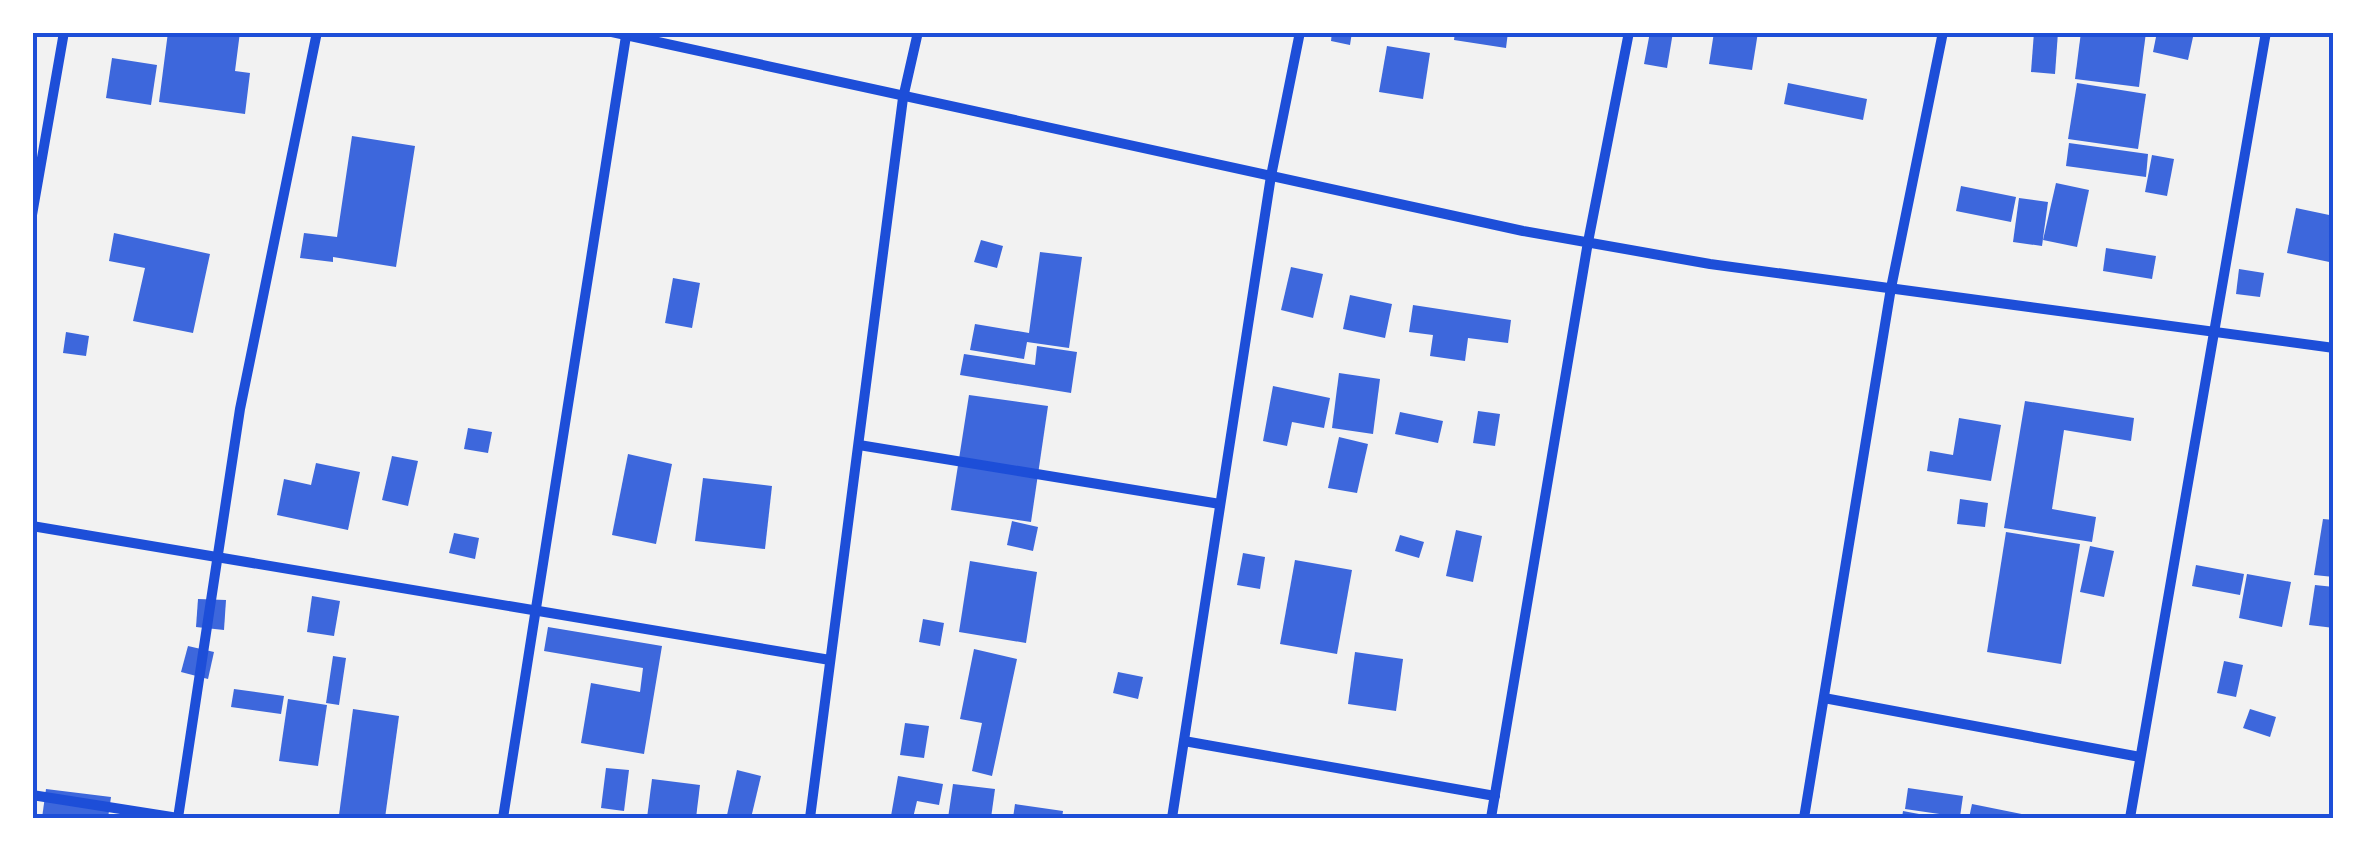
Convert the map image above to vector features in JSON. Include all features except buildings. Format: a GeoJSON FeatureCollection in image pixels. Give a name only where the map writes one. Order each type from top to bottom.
{"type":"FeatureCollection","features":[{"type":"Feature","properties":{"kind":"street"},"geometry":{"type":"LineString","coordinates":[[32,215],[64,32]]}},
{"type":"Feature","properties":{"kind":"street"},"geometry":{"type":"LineString","coordinates":[[32,795],[178,818],[240,409],[317,32]]}},
{"type":"Feature","properties":{"kind":"street"},"geometry":{"type":"LineString","coordinates":[[612,32],[904,98],[1588,242],[2334,348]]}},
{"type":"Feature","properties":{"kind":"street"},"geometry":{"type":"LineString","coordinates":[[810,818],[904,98],[918,32]]}},
{"type":"Feature","properties":{"kind":"street"},"geometry":{"type":"LineString","coordinates":[[1172,818],[1271,176],[1300,32]]}},
{"type":"Feature","properties":{"kind":"street"},"geometry":{"type":"LineString","coordinates":[[1491,818],[1588,242],[1629,32]]}},
{"type":"Feature","properties":{"kind":"street"},"geometry":{"type":"LineString","coordinates":[[1804,818],[1891,288],[1943,32]]}},
{"type":"Feature","properties":{"kind":"street"},"geometry":{"type":"LineString","coordinates":[[2130,818],[2211,330],[2266,32]]}},
{"type":"Feature","properties":{"kind":"street"},"geometry":{"type":"LineString","coordinates":[[502,818],[626,36]]}},
{"type":"Feature","properties":{"kind":"street"},"geometry":{"type":"LineString","coordinates":[[859,445],[1220,504]]}},
{"type":"Feature","properties":{"kind":"street"},"geometry":{"type":"LineString","coordinates":[[32,526],[218,554],[830,660]]}},
{"type":"Feature","properties":{"kind":"street"},"geometry":{"type":"LineString","coordinates":[[1824,698],[2140,757]]}},
{"type":"Feature","properties":{"kind":"street"},"geometry":{"type":"LineString","coordinates":[[1184,741],[1495,796]]}}]}
